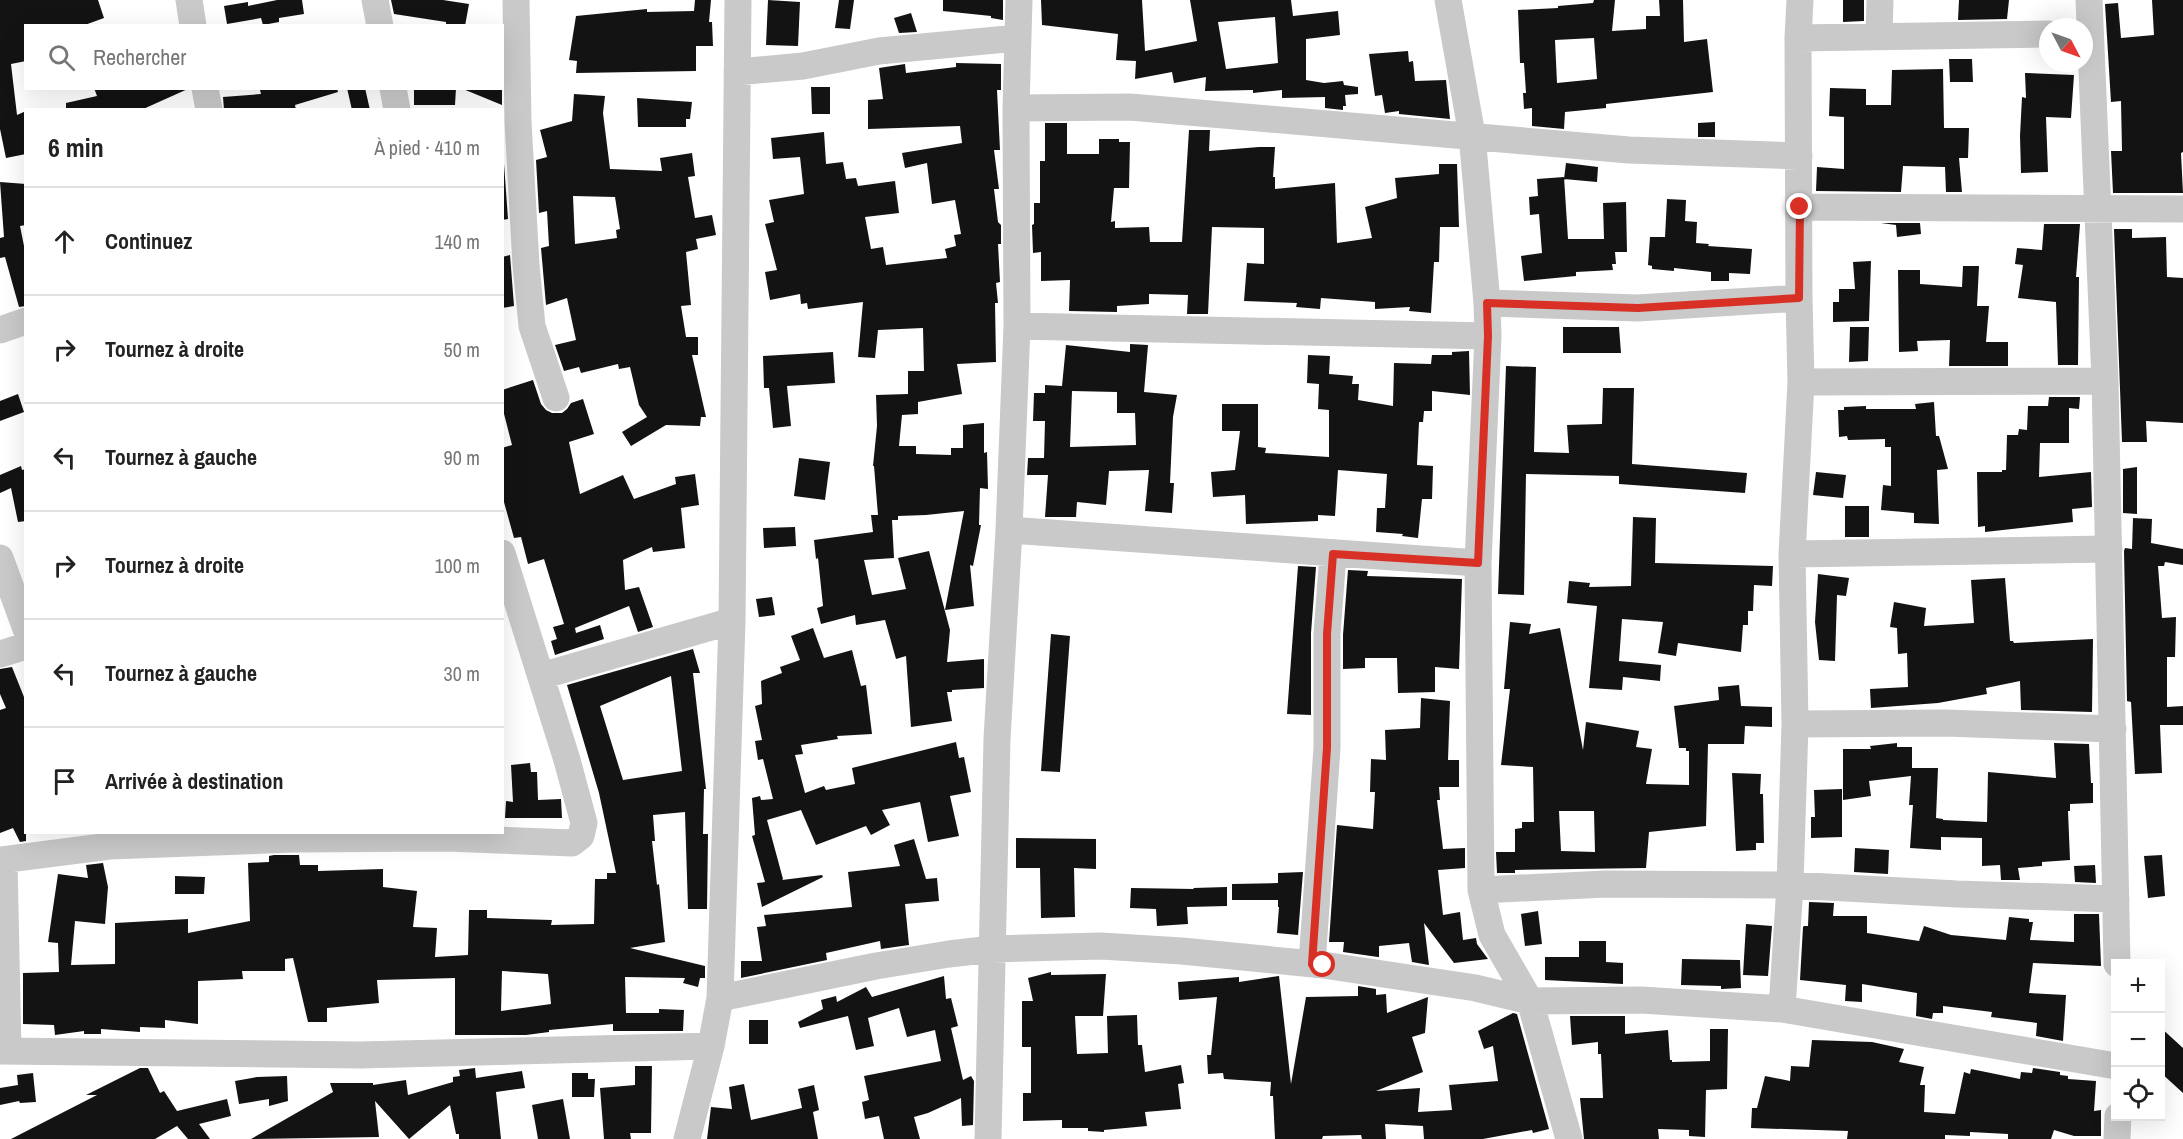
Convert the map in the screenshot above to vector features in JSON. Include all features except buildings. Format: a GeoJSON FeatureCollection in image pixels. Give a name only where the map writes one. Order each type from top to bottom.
{"type":"FeatureCollection","features":[{"type":"Feature","properties":{"kind":"street"},"geometry":{"type":"LineString","coordinates":[[189,0],[193,24]]}},
{"type":"Feature","properties":{"kind":"street"},"geometry":{"type":"LineString","coordinates":[[375,0],[380,24]]}},
{"type":"Feature","properties":{"kind":"street"},"geometry":{"type":"LineString","coordinates":[[516,0],[510,124],[532,326],[556,398]]}},
{"type":"Feature","properties":{"kind":"street"},"geometry":{"type":"LineString","coordinates":[[687,1139],[711,1046],[720,998],[732,621],[738,0]]}},
{"type":"Feature","properties":{"kind":"street"},"geometry":{"type":"LineString","coordinates":[[988,1139],[998,739],[1017,326],[1016,108],[1019,0]]}},
{"type":"Feature","properties":{"kind":"street"},"geometry":{"type":"LineString","coordinates":[[1448,0],[1472,135],[1487,303],[1488,336],[1478,563],[1481,890],[1492,935],[1530,1001],[1569,1139]]}},
{"type":"Feature","properties":{"kind":"street"},"geometry":{"type":"LineString","coordinates":[[1782,1009],[1790,885],[1795,724],[1792,554],[1801,382],[1798,38],[1800,0]]}},
{"type":"Feature","properties":{"kind":"street"},"geometry":{"type":"LineString","coordinates":[[1879,36],[1880,0]]}},
{"type":"Feature","properties":{"kind":"street"},"geometry":{"type":"LineString","coordinates":[[2088,18],[2089,0]]}},
{"type":"Feature","properties":{"kind":"street"},"geometry":{"type":"LineString","coordinates":[[1798,38],[2039,34]]}},
{"type":"Feature","properties":{"kind":"street"},"geometry":{"type":"LineString","coordinates":[[737,72],[803,66],[890,50],[1018,38]]}},
{"type":"Feature","properties":{"kind":"street"},"geometry":{"type":"LineString","coordinates":[[2089,72],[2105,381],[2117,959]]}},
{"type":"Feature","properties":{"kind":"street"},"geometry":{"type":"LineString","coordinates":[[205,90],[209,108]]}},
{"type":"Feature","properties":{"kind":"street"},"geometry":{"type":"LineString","coordinates":[[393,90],[397,108]]}},
{"type":"Feature","properties":{"kind":"street"},"geometry":{"type":"LineString","coordinates":[[1016,108],[1130,107],[1629,150],[1799,156]]}},
{"type":"Feature","properties":{"kind":"street"},"geometry":{"type":"LineString","coordinates":[[1800,207],[2183,209]]}},
{"type":"Feature","properties":{"kind":"street"},"geometry":{"type":"LineString","coordinates":[[1487,303],[1638,308],[1799,298]]}},
{"type":"Feature","properties":{"kind":"street"},"geometry":{"type":"LineString","coordinates":[[0,330],[24,322]]}},
{"type":"Feature","properties":{"kind":"street"},"geometry":{"type":"LineString","coordinates":[[1017,326],[1488,336]]}},
{"type":"Feature","properties":{"kind":"street"},"geometry":{"type":"LineString","coordinates":[[1801,382],[2105,381]]}},
{"type":"Feature","properties":{"kind":"street"},"geometry":{"type":"LineString","coordinates":[[1009,530],[1478,563]]}},
{"type":"Feature","properties":{"kind":"street"},"geometry":{"type":"LineString","coordinates":[[1792,554],[2109,549]]}},
{"type":"Feature","properties":{"kind":"street"},"geometry":{"type":"LineString","coordinates":[[1312,964],[1327,748],[1327,634],[1333,554]]}},
{"type":"Feature","properties":{"kind":"street"},"geometry":{"type":"LineString","coordinates":[[0,558],[24,624]]}},
{"type":"Feature","properties":{"kind":"street"},"geometry":{"type":"LineString","coordinates":[[504,559],[567,760],[584,823],[581,836],[572,843],[445,835],[107,839],[2,860],[4,1051],[360,1055],[711,1046]]}},
{"type":"Feature","properties":{"kind":"street"},"geometry":{"type":"LineString","coordinates":[[542,676],[732,621]]}},
{"type":"Feature","properties":{"kind":"street"},"geometry":{"type":"LineString","coordinates":[[0,654],[24,647]]}},
{"type":"Feature","properties":{"kind":"street"},"geometry":{"type":"LineString","coordinates":[[1795,724],[1946,723],[2113,729]]}},
{"type":"Feature","properties":{"kind":"street"},"geometry":{"type":"LineString","coordinates":[[1481,890],[1606,884],[1790,885],[1957,894],[2116,899]]}},
{"type":"Feature","properties":{"kind":"street"},"geometry":{"type":"LineString","coordinates":[[720,998],[876,966],[992,949],[1101,946],[1182,951],[1312,964],[1476,988],[1530,1001],[1641,1000],[1782,1009],[2111,1065]]}},
{"type":"Feature","properties":{"kind":"street"},"geometry":{"type":"LineString","coordinates":[[2117,1139],[2118,1121]]}},
{"type":"Feature","properties":{"kind":"route"},"geometry":{"type":"LineString","coordinates":[[1323,965],[1312,964],[1327,748],[1327,634],[1333,554],[1478,563],[1488,336],[1487,303],[1638,308],[1799,298],[1800,207]]}}]}
